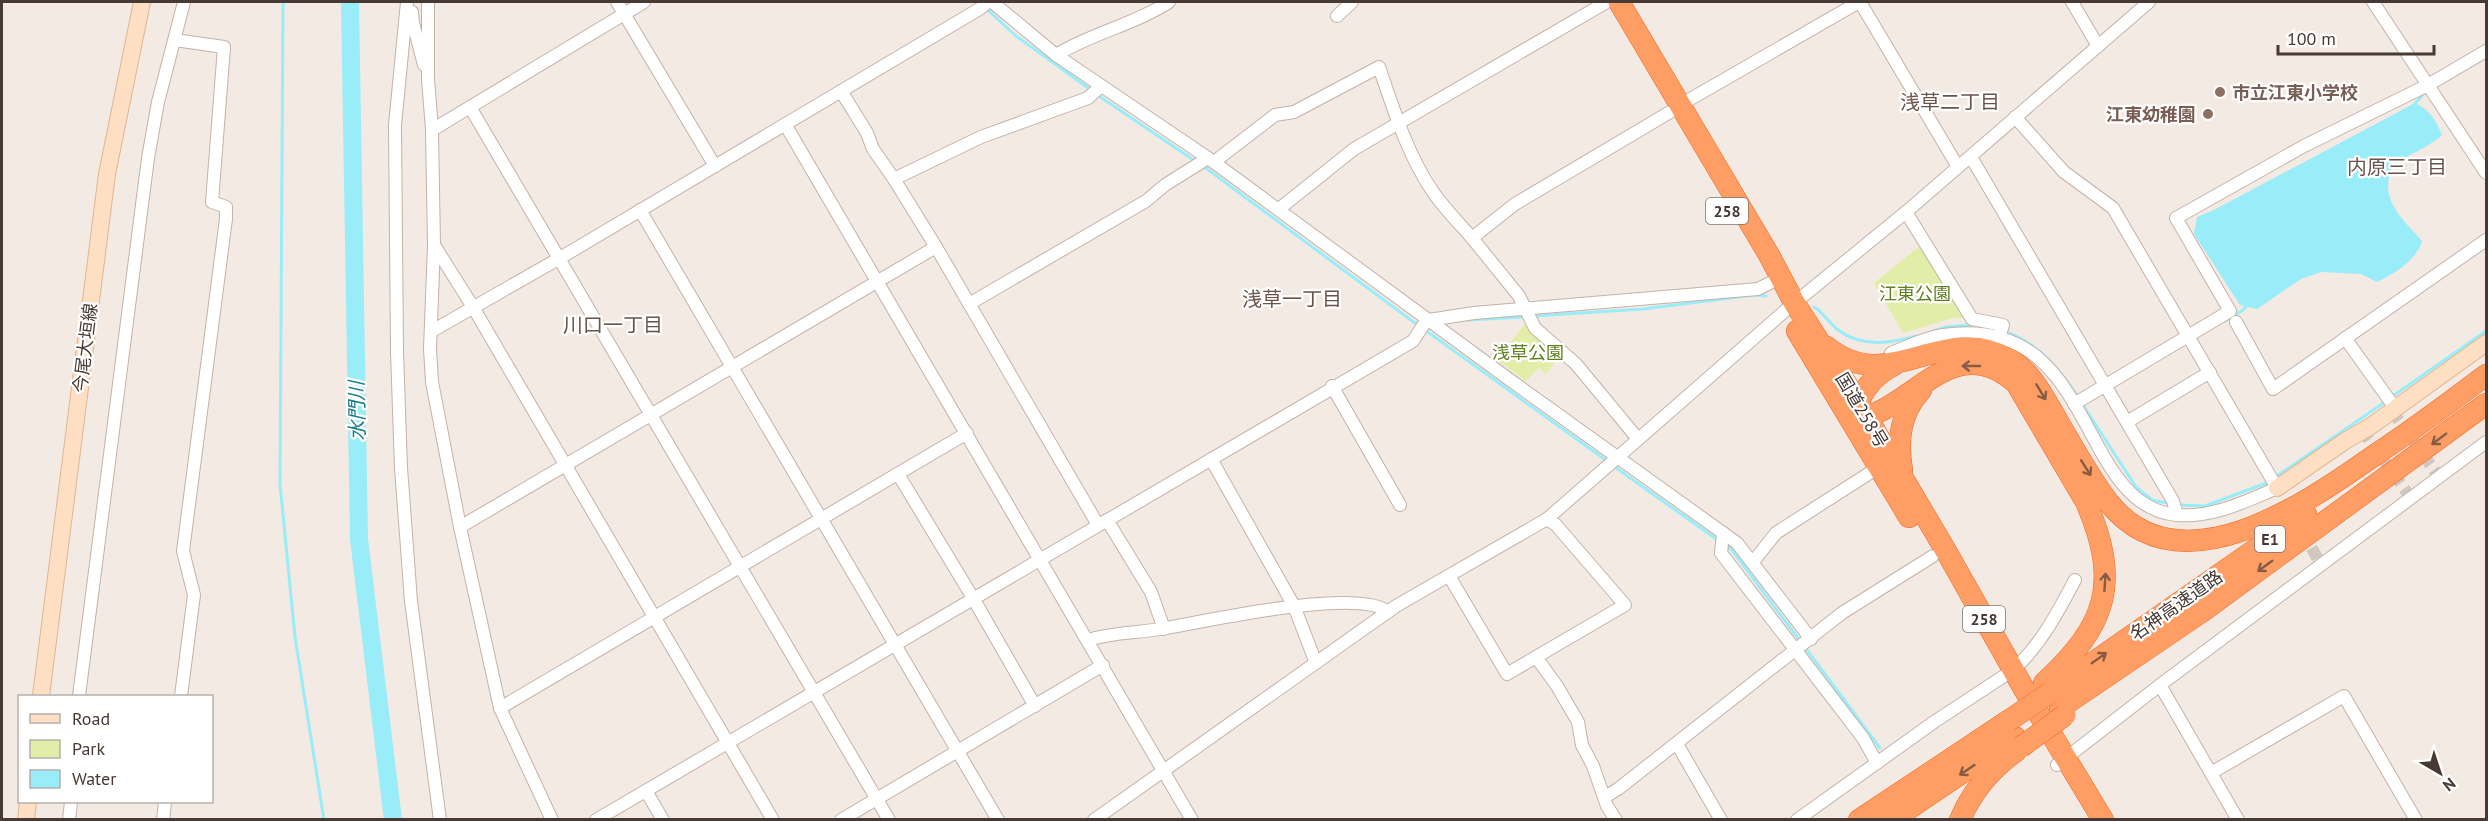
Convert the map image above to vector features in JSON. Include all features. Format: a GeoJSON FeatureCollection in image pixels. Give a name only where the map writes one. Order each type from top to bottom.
{"type":"FeatureCollection","features":[{"type":"Feature","properties":{"kind":"highway","name":"国道258号"},"geometry":{"type":"LineString","coordinates":[[1610,2],[1675,109],[1769,255],[1790,307],[1909,488],[2009,673],[2061,761],[2103,819]]}},
{"type":"Feature","properties":{"kind":"highway","name":"国道258号"},"geometry":{"type":"LineString","coordinates":[[1675,109],[1770,283],[1820,340],[1859,413],[1879,467],[1933,556],[2009,673]]}},
{"type":"Feature","properties":{"kind":"highway"},"geometry":{"type":"LineString","coordinates":[[1820,340],[1840,356],[1864,365],[1875,366],[1896,357],[1960,347],[1992,352],[2019,365],[2037,386],[2087,471],[2111,505],[2143,529],[2167,538],[2182,540],[2198,540],[2237,533],[2297,506],[2374,456],[2487,375]]}},
{"type":"Feature","properties":{"kind":"highway"},"geometry":{"type":"LineString","coordinates":[[1859,413],[1865,389],[1896,357]]}},
{"type":"Feature","properties":{"kind":"highway"},"geometry":{"type":"LineString","coordinates":[[1859,413],[1939,373],[1962,366],[1998,370],[2016,383],[2075,480],[2095,522],[2106,561],[2104,594],[2100,609],[2086,639],[2073,655],[2055,699],[2012,729],[1927,767],[1861,818]]}},
{"type":"Feature","properties":{"kind":"highway"},"geometry":{"type":"LineString","coordinates":[[1909,488],[1900,458],[1900,430],[1916,395],[1939,373]]}},
{"type":"Feature","properties":{"kind":"highway","name":"名神高速道路"},"geometry":{"type":"LineString","coordinates":[[1892,819],[2487,382]]}},
{"type":"Feature","properties":{"kind":"highway","name":"名神高速道路"},"geometry":{"type":"LineString","coordinates":[[2055,699],[2200,613],[2487,404]]}},
{"type":"Feature","properties":{"kind":"highway"},"geometry":{"type":"LineString","coordinates":[[1960,819],[1981,783],[2005,759],[2012,729]]}},
{"type":"Feature","properties":{"kind":"highway","name":"国道258号"},"geometry":{"type":"LineString","coordinates":[[2061,761],[2088,819]]}},
{"type":"Feature","properties":{"kind":"main road","name":"今尾大垣線"},"geometry":{"type":"LineString","coordinates":[[41,695],[107,174],[142,2]]}},
{"type":"Feature","properties":{"kind":"main road"},"geometry":{"type":"LineString","coordinates":[[2274,482],[2391,402],[2487,344]]}},
{"type":"Feature","properties":{"kind":"main road"},"geometry":{"type":"LineString","coordinates":[[26,819],[28,803]]}},
{"type":"Feature","properties":{"kind":"street"},"geometry":{"type":"LineString","coordinates":[[79,695],[148,158],[158,102],[184,2]]}},
{"type":"Feature","properties":{"kind":"street"},"geometry":{"type":"LineString","coordinates":[[407,2],[395,125],[401,468],[411,601],[440,819]]}},
{"type":"Feature","properties":{"kind":"street"},"geometry":{"type":"LineString","coordinates":[[412,2],[413,23],[428,79]]}},
{"type":"Feature","properties":{"kind":"street"},"geometry":{"type":"LineString","coordinates":[[428,2],[428,79],[432,130],[434,245],[430,349],[432,382],[460,527],[500,708],[552,819]]}},
{"type":"Feature","properties":{"kind":"street"},"geometry":{"type":"LineString","coordinates":[[617,2],[715,166]]}},
{"type":"Feature","properties":{"kind":"street"},"geometry":{"type":"LineString","coordinates":[[432,130],[644,2]]}},
{"type":"Feature","properties":{"kind":"street"},"geometry":{"type":"LineString","coordinates":[[1056,55],[1070,46],[1137,20],[1169,2]]}},
{"type":"Feature","properties":{"kind":"street"},"geometry":{"type":"LineString","coordinates":[[1337,16],[1352,2]]}},
{"type":"Feature","properties":{"kind":"street"},"geometry":{"type":"LineString","coordinates":[[1279,209],[1354,148],[1400,124],[1610,2]]}},
{"type":"Feature","properties":{"kind":"street"},"geometry":{"type":"LineString","coordinates":[[1472,238],[1515,204],[1859,2],[1958,167]]}},
{"type":"Feature","properties":{"kind":"street"},"geometry":{"type":"LineString","coordinates":[[2072,2],[2098,46]]}},
{"type":"Feature","properties":{"kind":"street"},"geometry":{"type":"LineString","coordinates":[[1094,819],[1388,612],[1547,519],[1790,307],[1971,157],[2149,2]]}},
{"type":"Feature","properties":{"kind":"street"},"geometry":{"type":"LineString","coordinates":[[2373,2],[2487,173]]}},
{"type":"Feature","properties":{"kind":"street"},"geometry":{"type":"LineString","coordinates":[[432,331],[560,258],[987,3],[1056,55],[1097,90],[1279,209],[1424,325],[1612,461],[1722,540],[1737,543],[1753,562],[1877,763]]}},
{"type":"Feature","properties":{"kind":"street"},"geometry":{"type":"LineString","coordinates":[[175,40],[224,48],[212,202],[226,207],[183,551],[194,595],[181,695]]}},
{"type":"Feature","properties":{"kind":"street"},"geometry":{"type":"LineString","coordinates":[[2078,401],[2107,388],[2190,339],[2230,311],[2176,218],[2304,146],[2430,88],[2487,51]]}},
{"type":"Feature","properties":{"kind":"street"},"geometry":{"type":"LineString","coordinates":[[969,304],[1146,201],[1165,185],[1205,162],[1275,115],[1294,112],[1379,67],[1406,145],[1434,193],[1519,296],[1527,315],[1576,364],[1638,439]]}},
{"type":"Feature","properties":{"kind":"street"},"geometry":{"type":"LineString","coordinates":[[894,179],[981,138],[1097,90]]}},
{"type":"Feature","properties":{"kind":"street"},"geometry":{"type":"LineString","coordinates":[[842,91],[867,133],[873,149],[936,247],[1103,523],[1151,592],[1164,628]]}},
{"type":"Feature","properties":{"kind":"street"},"geometry":{"type":"LineString","coordinates":[[470,107],[889,819]]}},
{"type":"Feature","properties":{"kind":"street"},"geometry":{"type":"LineString","coordinates":[[1896,357],[1940,335],[1968,333],[1999,337],[2028,349],[2042,359],[2078,401],[2130,494],[2153,509],[2175,508],[2206,514],[2235,505],[2274,482],[2114,208],[2064,172],[2015,117]]}},
{"type":"Feature","properties":{"kind":"street"},"geometry":{"type":"LineString","coordinates":[[785,123],[1192,819]]}},
{"type":"Feature","properties":{"kind":"street"},"geometry":{"type":"LineString","coordinates":[[1971,157],[2175,508]]}},
{"type":"Feature","properties":{"kind":"street"},"geometry":{"type":"LineString","coordinates":[[640,210],[998,819]]}},
{"type":"Feature","properties":{"kind":"street"},"geometry":{"type":"LineString","coordinates":[[1906,212],[1972,319],[2003,325],[1999,337]]}},
{"type":"Feature","properties":{"kind":"street"},"geometry":{"type":"LineString","coordinates":[[2236,322],[2272,389],[2487,240]]}},
{"type":"Feature","properties":{"kind":"street"},"geometry":{"type":"LineString","coordinates":[[434,245],[473,307],[773,819]]}},
{"type":"Feature","properties":{"kind":"street"},"geometry":{"type":"LineString","coordinates":[[460,527],[936,247]]}},
{"type":"Feature","properties":{"kind":"street"},"geometry":{"type":"LineString","coordinates":[[596,819],[1103,523],[1332,386],[1413,341],[1424,325],[1474,313],[1527,315],[1758,289],[1770,283]]}},
{"type":"Feature","properties":{"kind":"street"},"geometry":{"type":"LineString","coordinates":[[2345,338],[2391,402]]}},
{"type":"Feature","properties":{"kind":"street"},"geometry":{"type":"LineString","coordinates":[[2127,422],[2210,372]]}},
{"type":"Feature","properties":{"kind":"street"},"geometry":{"type":"LineString","coordinates":[[1332,386],[1400,505]]}},
{"type":"Feature","properties":{"kind":"street"},"geometry":{"type":"LineString","coordinates":[[500,708],[967,433]]}},
{"type":"Feature","properties":{"kind":"street"},"geometry":{"type":"LineString","coordinates":[[2061,761],[2487,442]]}},
{"type":"Feature","properties":{"kind":"street"},"geometry":{"type":"LineString","coordinates":[[1210,459],[1294,606],[1316,663]]}},
{"type":"Feature","properties":{"kind":"street"},"geometry":{"type":"LineString","coordinates":[[1753,562],[1776,533],[1879,467]]}},
{"type":"Feature","properties":{"kind":"street"},"geometry":{"type":"LineString","coordinates":[[898,474],[1035,705]]}},
{"type":"Feature","properties":{"kind":"street"},"geometry":{"type":"LineString","coordinates":[[1449,576],[1507,674],[1625,606],[1556,525],[1547,519]]}},
{"type":"Feature","properties":{"kind":"street"},"geometry":{"type":"LineString","coordinates":[[1722,540],[1721,553],[1804,645]]}},
{"type":"Feature","properties":{"kind":"street"},"geometry":{"type":"LineString","coordinates":[[1605,797],[1677,744],[1842,613],[1933,556]]}},
{"type":"Feature","properties":{"kind":"street"},"geometry":{"type":"LineString","coordinates":[[1797,819],[2022,662],[2057,615],[2075,580]]}},
{"type":"Feature","properties":{"kind":"street"},"geometry":{"type":"LineString","coordinates":[[1088,640],[1294,606],[1362,604],[1381,607],[1388,612]]}},
{"type":"Feature","properties":{"kind":"street"},"geometry":{"type":"LineString","coordinates":[[1536,657],[1557,686],[1578,722],[1582,745],[1593,766],[1607,806],[1616,819]]}},
{"type":"Feature","properties":{"kind":"street"},"geometry":{"type":"LineString","coordinates":[[841,819],[1103,665]]}},
{"type":"Feature","properties":{"kind":"street"},"geometry":{"type":"LineString","coordinates":[[2160,685],[2238,819]]}},
{"type":"Feature","properties":{"kind":"street"},"geometry":{"type":"LineString","coordinates":[[2211,773],[2344,696],[2416,819]]}},
{"type":"Feature","properties":{"kind":"street"},"geometry":{"type":"LineString","coordinates":[[1677,744],[1721,819]]}},
{"type":"Feature","properties":{"kind":"street"},"geometry":{"type":"LineString","coordinates":[[646,791],[663,819]]}},
{"type":"Feature","properties":{"kind":"street"},"geometry":{"type":"LineString","coordinates":[[69,819],[71,803]]}},
{"type":"Feature","properties":{"kind":"street"},"geometry":{"type":"LineString","coordinates":[[163,819],[165,803]]}},
{"type":"Feature","properties":{"kind":"green space","name":"江東公園"},"geometry":{"type":"Polygon","coordinates":[[[1921,245],[1965,318],[1953,318],[1903,333],[1874,283],[1921,245]]]}},
{"type":"Feature","properties":{"kind":"green space","name":"浅草公園"},"geometry":{"type":"Polygon","coordinates":[[[1525,324],[1560,355],[1546,374],[1539,368],[1526,381],[1497,360],[1525,324]]]}},
{"type":"Feature","properties":{"kind":"water"},"geometry":{"type":"Polygon","coordinates":[[[2415,103],[2432,116],[2442,135],[2429,145],[2402,159],[2390,172],[2388,187],[2393,205],[2422,241],[2410,260],[2397,271],[2377,282],[2361,274],[2321,272],[2301,279],[2257,309],[2240,305],[2194,234],[2197,217],[2415,103]]]}},
{"type":"Feature","properties":{"kind":"waterway"},"geometry":{"type":"LineString","coordinates":[[283,2],[280,484],[295,637],[324,820]]}},
{"type":"Feature","properties":{"kind":"waterway","name":"水門川"},"geometry":{"type":"LineString","coordinates":[[350,2],[359,539],[393,820]]}},
{"type":"Feature","properties":{"kind":"waterway"},"geometry":{"type":"LineString","coordinates":[[979,2],[1016,36],[1091,90]]}},
{"type":"Feature","properties":{"kind":"waterway"},"geometry":{"type":"LineString","coordinates":[[2414,105],[2425,92]]}},
{"type":"Feature","properties":{"kind":"waterway"},"geometry":{"type":"LineString","coordinates":[[1096,94],[1195,161]]}},
{"type":"Feature","properties":{"kind":"waterway"},"geometry":{"type":"LineString","coordinates":[[1203,166],[1419,326]]}},
{"type":"Feature","properties":{"kind":"waterway"},"geometry":{"type":"LineString","coordinates":[[1534,316],[1643,309],[1754,295],[1766,296]]}},
{"type":"Feature","properties":{"kind":"waterway"},"geometry":{"type":"LineString","coordinates":[[2225,321],[2243,310],[2248,304]]}},
{"type":"Feature","properties":{"kind":"waterway"},"geometry":{"type":"LineString","coordinates":[[1814,307],[1838,330],[1856,339],[1886,342],[1916,336]]}},
{"type":"Feature","properties":{"kind":"waterway"},"geometry":{"type":"LineString","coordinates":[[1468,320],[1524,317]]}},
{"type":"Feature","properties":{"kind":"waterway"},"geometry":{"type":"LineString","coordinates":[[1931,332],[1946,327],[1971,325]]}},
{"type":"Feature","properties":{"kind":"waterway"},"geometry":{"type":"LineString","coordinates":[[1425,330],[1607,461]]}},
{"type":"Feature","properties":{"kind":"waterway"},"geometry":{"type":"LineString","coordinates":[[2390,398],[2486,331]]}},
{"type":"Feature","properties":{"kind":"waterway"},"geometry":{"type":"LineString","coordinates":[[2009,333],[2040,352],[2064,377],[2079,398]]}},
{"type":"Feature","properties":{"kind":"waterway"},"geometry":{"type":"LineString","coordinates":[[2274,478],[2385,402]]}},
{"type":"Feature","properties":{"kind":"waterway"},"geometry":{"type":"LineString","coordinates":[[2085,404],[2083,405],[2136,487],[2152,500],[2172,504]]}},
{"type":"Feature","properties":{"kind":"waterway"},"geometry":{"type":"LineString","coordinates":[[1612,465],[1719,541]]}},
{"type":"Feature","properties":{"kind":"waterway"},"geometry":{"type":"LineString","coordinates":[[2178,505],[2205,506],[2269,482]]}},
{"type":"Feature","properties":{"kind":"waterway"},"geometry":{"type":"LineString","coordinates":[[1725,545],[1732,550],[1800,641]]}},
{"type":"Feature","properties":{"kind":"waterway"},"geometry":{"type":"LineString","coordinates":[[1804,646],[1880,748]]}},
{"type":"Feature","properties":{"kind":"tunnel"},"geometry":{"type":"LineString","coordinates":[[2392,411],[2439,477]]}},
{"type":"Feature","properties":{"kind":"tunnel"},"geometry":{"type":"LineString","coordinates":[[2362,430],[2411,498]]}},
{"type":"Feature","properties":{"kind":"tunnel"},"geometry":{"type":"LineString","coordinates":[[2303,532],[2321,565]]}},
{"type":"Feature","properties":{"kind":"place","name":"市立江東小学校"},"geometry":{"type":"Point","coordinates":[2220,92]}},
{"type":"Feature","properties":{"kind":"place","name":"江東幼稚園"},"geometry":{"type":"Point","coordinates":[2208,114]}},
{"type":"Feature","properties":{"kind":"district","name":"浅草二丁目"},"geometry":{"type":"Point","coordinates":[1950,102]}},
{"type":"Feature","properties":{"kind":"district","name":"内原三丁目"},"geometry":{"type":"Point","coordinates":[2397,167]}},
{"type":"Feature","properties":{"kind":"district","name":"浅草一丁目"},"geometry":{"type":"Point","coordinates":[1292,299]}},
{"type":"Feature","properties":{"kind":"district","name":"川口一丁目"},"geometry":{"type":"Point","coordinates":[613,325]}}]}
